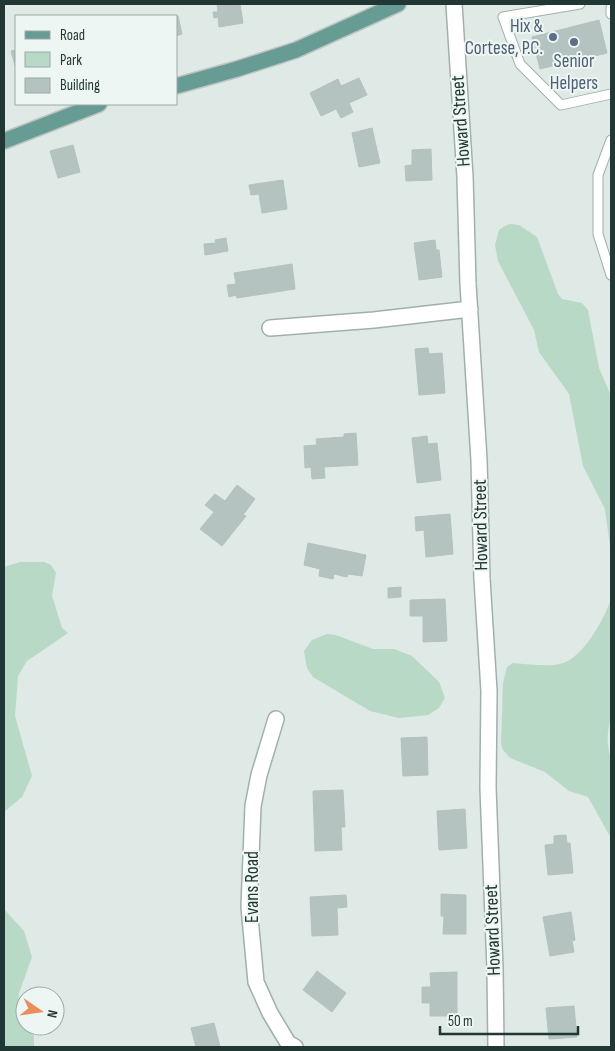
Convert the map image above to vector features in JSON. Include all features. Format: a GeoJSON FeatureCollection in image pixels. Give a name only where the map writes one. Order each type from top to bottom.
{"type":"FeatureCollection","features":[{"type":"Feature","properties":{"kind":"main road"},"geometry":{"type":"LineString","coordinates":[[178,85],[296,50],[398,4]]}},
{"type":"Feature","properties":{"kind":"main road"},"geometry":{"type":"LineString","coordinates":[[4,141],[97,105]]}},
{"type":"Feature","properties":{"kind":"street","name":"Howard Street"},"geometry":{"type":"LineString","coordinates":[[454,4],[465,177],[470,310],[479,460],[482,579],[489,691],[488,788],[496,1047]]}},
{"type":"Feature","properties":{"kind":"street"},"geometry":{"type":"LineString","coordinates":[[270,328],[470,310]]}},
{"type":"Feature","properties":{"kind":"street","name":"Evans Road"},"geometry":{"type":"LineString","coordinates":[[276,719],[259,775],[253,806],[249,907],[256,982],[270,1013],[288,1043],[295,1047]]}},
{"type":"Feature","properties":{"kind":"lane"},"geometry":{"type":"LineString","coordinates":[[580,4],[503,17],[520,64],[561,105],[611,94]]}},
{"type":"Feature","properties":{"kind":"lane"},"geometry":{"type":"LineString","coordinates":[[611,8],[611,14]]}},
{"type":"Feature","properties":{"kind":"lane"},"geometry":{"type":"LineString","coordinates":[[611,140],[598,175],[598,234],[611,275]]}},
{"type":"Feature","properties":{"kind":"green space"},"geometry":{"type":"Polygon","coordinates":[[[510,224],[519,225],[537,237],[558,294],[562,299],[582,303],[588,310],[599,368],[611,396],[611,553],[605,509],[583,466],[569,394],[539,352],[534,330],[498,261],[495,245],[499,230],[510,224]]]}},
{"type":"Feature","properties":{"kind":"green space"},"geometry":{"type":"Polygon","coordinates":[[[20,562],[44,562],[51,565],[56,573],[52,596],[62,628],[68,633],[27,661],[18,676],[15,716],[32,776],[22,797],[4,812],[4,567],[20,562]]]}},
{"type":"Feature","properties":{"kind":"green space"},"geometry":{"type":"Polygon","coordinates":[[[611,599],[611,717],[608,748],[611,759],[611,838],[588,797],[569,791],[545,772],[510,758],[501,745],[503,683],[507,667],[513,663],[549,665],[568,661],[592,637],[604,617],[611,599]]]}},
{"type":"Feature","properties":{"kind":"green space"},"geometry":{"type":"Polygon","coordinates":[[[327,634],[336,635],[373,649],[394,649],[412,656],[439,682],[445,698],[439,708],[428,715],[399,718],[370,711],[313,677],[307,668],[304,651],[312,640],[327,634]]]}},
{"type":"Feature","properties":{"kind":"green space"},"geometry":{"type":"Polygon","coordinates":[[[4,909],[24,931],[32,957],[22,986],[15,986],[15,1036],[34,1036],[34,1047],[4,1047],[4,909]]]}},
{"type":"Feature","properties":{"kind":"building"},"geometry":{"type":"Polygon","coordinates":[[[217,4],[240,4],[243,23],[219,27],[218,17],[214,18],[213,12],[218,12],[217,4]]]}},
{"type":"Feature","properties":{"kind":"building"},"geometry":{"type":"Polygon","coordinates":[[[178,16],[182,34],[178,35],[178,16]]]}},
{"type":"Feature","properties":{"kind":"building"},"geometry":{"type":"Polygon","coordinates":[[[599,20],[607,53],[540,69],[532,37],[599,20]]]}},
{"type":"Feature","properties":{"kind":"building"},"geometry":{"type":"Polygon","coordinates":[[[15,50],[15,65],[11,51],[15,50]]]}},
{"type":"Feature","properties":{"kind":"building"},"geometry":{"type":"Polygon","coordinates":[[[359,78],[367,95],[349,103],[353,112],[341,118],[336,109],[321,116],[310,93],[338,79],[341,86],[359,78]]]}},
{"type":"Feature","properties":{"kind":"building"},"geometry":{"type":"Polygon","coordinates":[[[372,128],[380,163],[359,167],[352,133],[372,128]]]}},
{"type":"Feature","properties":{"kind":"building"},"geometry":{"type":"Polygon","coordinates":[[[73,145],[80,172],[58,178],[50,151],[73,145]]]}},
{"type":"Feature","properties":{"kind":"building"},"geometry":{"type":"Polygon","coordinates":[[[431,149],[432,180],[406,181],[405,166],[412,165],[412,150],[431,149]]]}},
{"type":"Feature","properties":{"kind":"building"},"geometry":{"type":"Polygon","coordinates":[[[283,180],[287,209],[262,213],[259,194],[251,195],[249,185],[283,180]]]}},
{"type":"Feature","properties":{"kind":"building"},"geometry":{"type":"Polygon","coordinates":[[[226,238],[228,251],[205,255],[204,244],[216,243],[215,240],[226,238]]]}},
{"type":"Feature","properties":{"kind":"building"},"geometry":{"type":"Polygon","coordinates":[[[435,240],[436,250],[439,250],[442,277],[419,280],[414,243],[435,240]]]}},
{"type":"Feature","properties":{"kind":"building"},"geometry":{"type":"Polygon","coordinates":[[[292,264],[295,289],[237,298],[236,295],[229,297],[227,285],[236,284],[234,273],[292,264]]]}},
{"type":"Feature","properties":{"kind":"building"},"geometry":{"type":"Polygon","coordinates":[[[428,348],[429,354],[442,353],[445,393],[419,395],[415,349],[428,348]]]}},
{"type":"Feature","properties":{"kind":"building"},"geometry":{"type":"Polygon","coordinates":[[[356,433],[358,465],[324,467],[325,478],[312,479],[311,467],[305,468],[304,446],[317,445],[316,439],[344,437],[344,434],[356,433]]]}},
{"type":"Feature","properties":{"kind":"building"},"geometry":{"type":"Polygon","coordinates":[[[427,436],[428,444],[437,443],[441,480],[417,483],[412,438],[427,436]]]}},
{"type":"Feature","properties":{"kind":"building"},"geometry":{"type":"Polygon","coordinates":[[[237,485],[255,499],[243,515],[246,516],[222,546],[200,529],[214,512],[205,505],[215,494],[225,501],[237,485]]]}},
{"type":"Feature","properties":{"kind":"building"},"geometry":{"type":"Polygon","coordinates":[[[450,514],[453,554],[426,557],[424,530],[416,531],[415,517],[450,514]]]}},
{"type":"Feature","properties":{"kind":"building"},"geometry":{"type":"Polygon","coordinates":[[[308,543],[366,555],[362,576],[348,574],[347,577],[334,574],[333,579],[319,576],[320,569],[304,565],[308,543]]]}},
{"type":"Feature","properties":{"kind":"building"},"geometry":{"type":"Polygon","coordinates":[[[401,587],[401,597],[388,598],[388,588],[401,587]]]}},
{"type":"Feature","properties":{"kind":"building"},"geometry":{"type":"Polygon","coordinates":[[[445,599],[447,641],[423,642],[423,616],[410,616],[410,600],[445,599]]]}},
{"type":"Feature","properties":{"kind":"building"},"geometry":{"type":"Polygon","coordinates":[[[427,737],[428,775],[403,776],[401,738],[427,737]]]}},
{"type":"Feature","properties":{"kind":"building"},"geometry":{"type":"Polygon","coordinates":[[[343,790],[345,827],[341,827],[342,850],[315,851],[313,791],[343,790]]]}},
{"type":"Feature","properties":{"kind":"building"},"geometry":{"type":"Polygon","coordinates":[[[465,809],[467,848],[439,850],[437,811],[465,809]]]}},
{"type":"Feature","properties":{"kind":"building"},"geometry":{"type":"Polygon","coordinates":[[[566,835],[567,843],[570,843],[573,873],[548,875],[545,845],[554,844],[554,836],[566,835]]]}},
{"type":"Feature","properties":{"kind":"building"},"geometry":{"type":"Polygon","coordinates":[[[441,894],[466,895],[466,934],[443,934],[444,916],[441,916],[441,894]]]}},
{"type":"Feature","properties":{"kind":"building"},"geometry":{"type":"Polygon","coordinates":[[[346,895],[347,907],[337,908],[338,935],[312,936],[310,897],[346,895]]]}},
{"type":"Feature","properties":{"kind":"building"},"geometry":{"type":"Polygon","coordinates":[[[571,912],[575,940],[572,941],[574,952],[550,956],[543,917],[571,912]]]}},
{"type":"Feature","properties":{"kind":"building"},"geometry":{"type":"Polygon","coordinates":[[[317,971],[346,993],[332,1012],[303,990],[317,971]]]}},
{"type":"Feature","properties":{"kind":"building"},"geometry":{"type":"Polygon","coordinates":[[[457,972],[457,1016],[430,1016],[430,1003],[422,1003],[422,987],[431,987],[430,973],[457,972]]]}},
{"type":"Feature","properties":{"kind":"building"},"geometry":{"type":"Polygon","coordinates":[[[574,1006],[577,1037],[549,1039],[546,1008],[574,1006]]]}},
{"type":"Feature","properties":{"kind":"building"},"geometry":{"type":"Polygon","coordinates":[[[214,1023],[220,1047],[196,1047],[191,1028],[214,1023]]]}},
{"type":"Feature","properties":{"kind":"place","name":"Hix & Cortese, P.C."},"geometry":{"type":"Point","coordinates":[553,37]}},
{"type":"Feature","properties":{"kind":"place","name":"Senior Helpers"},"geometry":{"type":"Point","coordinates":[574,42]}}]}
